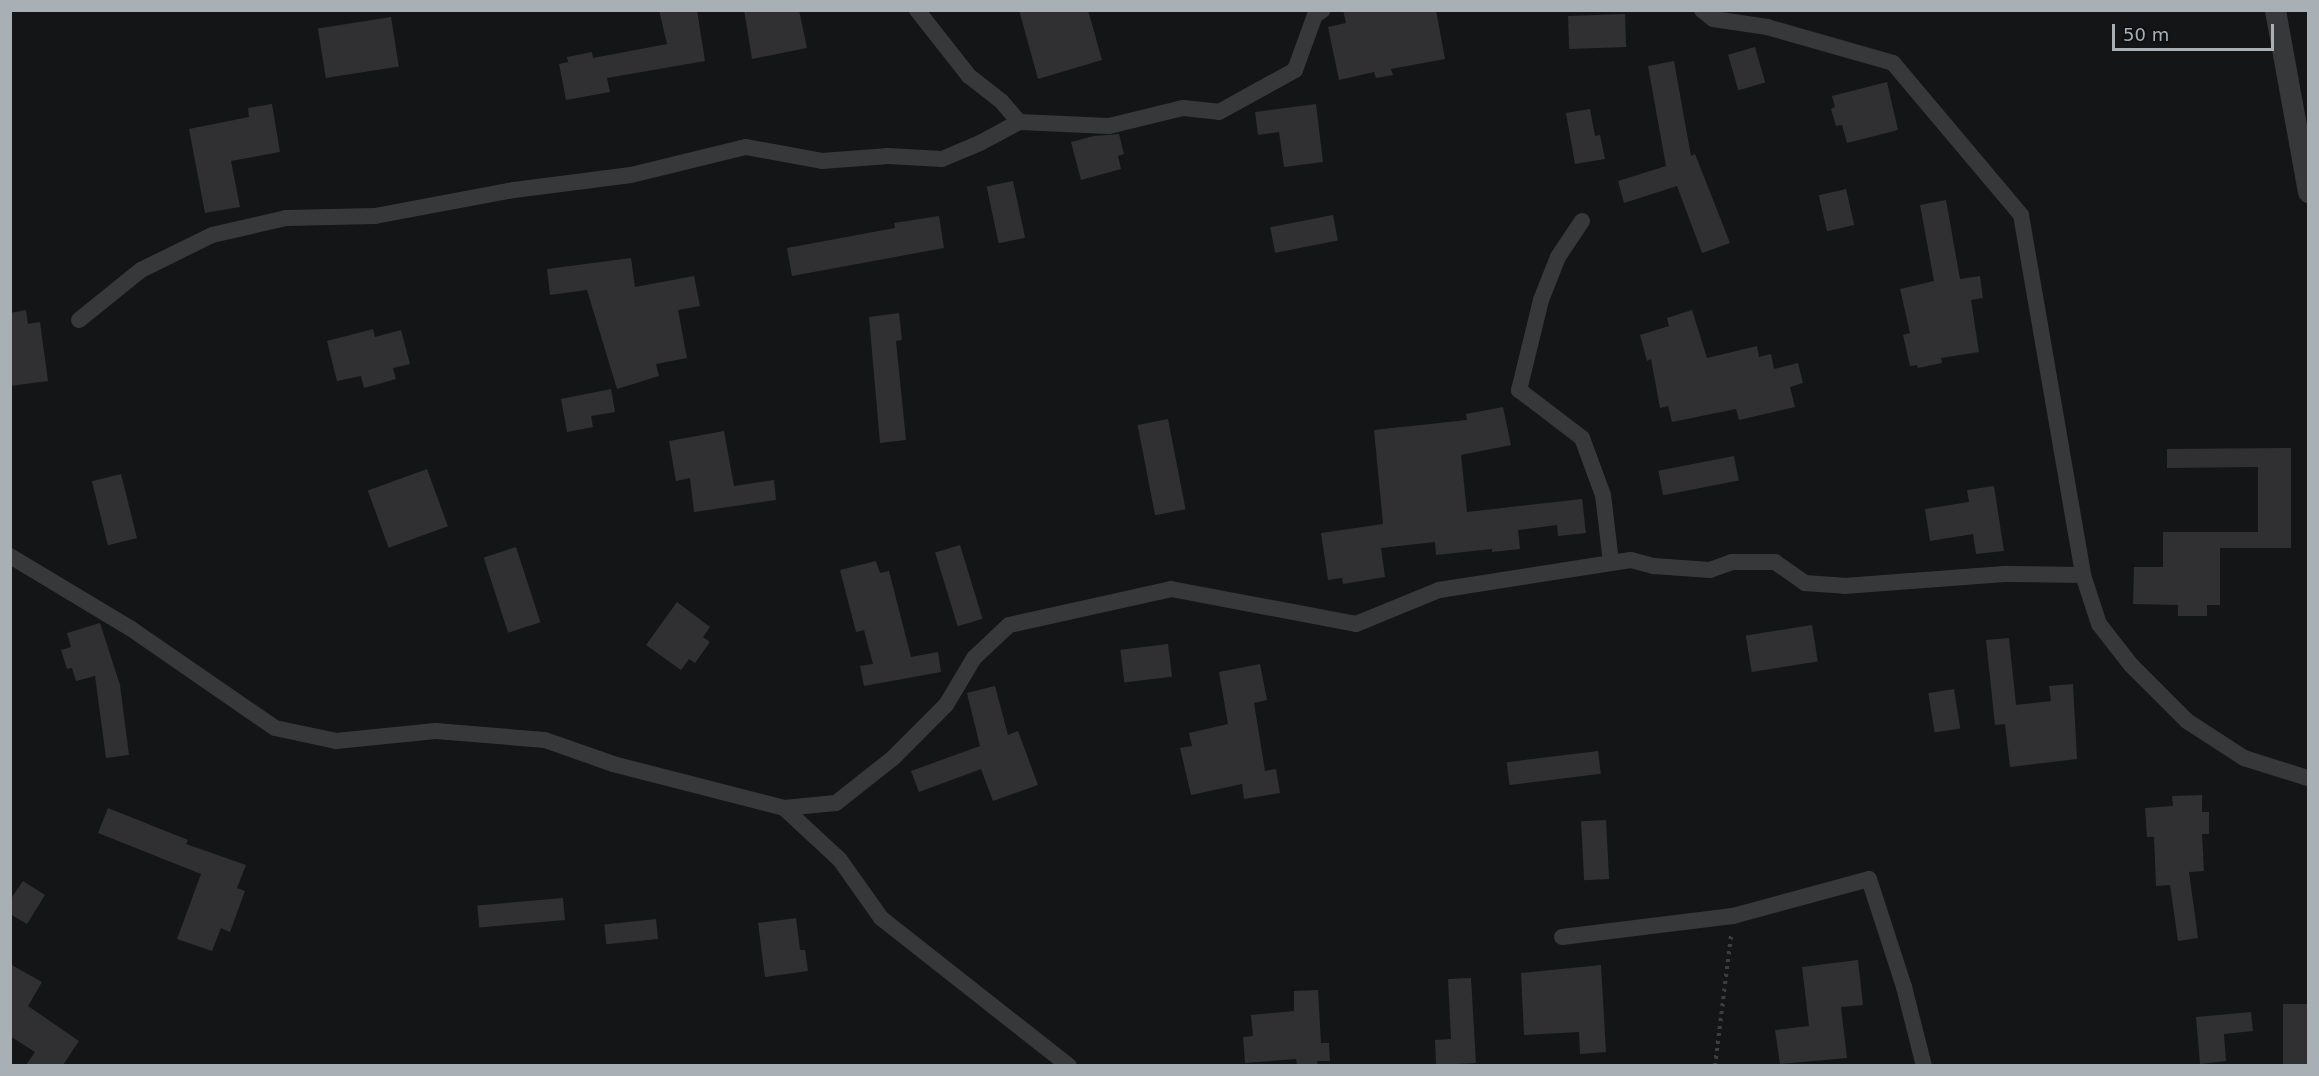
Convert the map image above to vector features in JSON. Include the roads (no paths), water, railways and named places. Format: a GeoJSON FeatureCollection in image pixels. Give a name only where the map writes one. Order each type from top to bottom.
{"type":"FeatureCollection","features":[{"type":"Feature","properties":{"kind":"street"},"geometry":{"type":"LineString","coordinates":[[917,10],[969,76],[1001,101],[1019,122]]}},
{"type":"Feature","properties":{"kind":"street"},"geometry":{"type":"LineString","coordinates":[[80,320],[141,270],[181,250],[212,235],[286,218],[375,216],[514,190],[631,174],[746,147],[822,161],[888,156],[942,159],[980,143],[1019,122],[1109,126],[1183,108],[1219,112],[1294,70],[1315,15],[1323,10]]}},
{"type":"Feature","properties":{"kind":"street"},"geometry":{"type":"LineString","coordinates":[[1702,10],[1713,19],[1767,27],[1893,63],[2021,214],[2083,575],[2099,624],[2132,665],[2187,721],[2244,758],[2308,778]]}},
{"type":"Feature","properties":{"kind":"street"},"geometry":{"type":"LineString","coordinates":[[2275,10],[2308,192]]}},
{"type":"Feature","properties":{"kind":"street"},"geometry":{"type":"LineString","coordinates":[[1582,221],[1558,257],[1540,300],[1519,390],[1582,438],[1603,495],[1611,562]]}},
{"type":"Feature","properties":{"kind":"street"},"geometry":{"type":"LineString","coordinates":[[10,556],[130,628],[275,729],[336,741],[436,731],[545,740],[613,764],[784,808],[836,803],[885,764],[946,705],[974,658],[1009,625],[1171,589],[1356,624],[1439,590],[1631,560],[1654,566],[1710,570],[1732,562],[1775,562],[1805,583],[1844,586],[2005,574],[2083,575]]}},
{"type":"Feature","properties":{"kind":"street"},"geometry":{"type":"LineString","coordinates":[[784,808],[840,860],[881,918],[1069,1065]]}},
{"type":"Feature","properties":{"kind":"street"},"geometry":{"type":"LineString","coordinates":[[1562,937],[1733,916],[1869,879],[1904,987],[1924,1065]]}}]}
